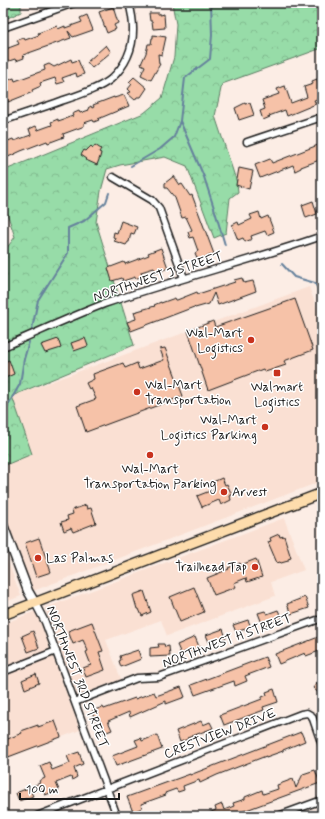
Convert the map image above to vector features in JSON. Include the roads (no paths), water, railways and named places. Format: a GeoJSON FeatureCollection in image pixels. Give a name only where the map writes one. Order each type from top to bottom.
{"type":"FeatureCollection","features":[{"type":"Feature","properties":{"kind":"main road"},"geometry":{"type":"LineString","coordinates":[[3,616],[322,493]]}},
{"type":"Feature","properties":{"kind":"street"},"geometry":{"type":"LineString","coordinates":[[3,28],[74,3]]}},
{"type":"Feature","properties":{"kind":"street"},"geometry":{"type":"LineString","coordinates":[[3,121],[89,91],[111,79],[125,63],[132,44],[134,19],[129,3]]}},
{"type":"Feature","properties":{"kind":"street"},"geometry":{"type":"LineString","coordinates":[[247,142],[322,117]]}},
{"type":"Feature","properties":{"kind":"street"},"geometry":{"type":"LineString","coordinates":[[113,177],[152,200],[159,208],[184,278]]}},
{"type":"Feature","properties":{"kind":"street","name":"NORTHWEST J STREET"},"geometry":{"type":"LineString","coordinates":[[3,347],[103,304],[184,278],[278,251],[322,236]]}},
{"type":"Feature","properties":{"kind":"street","name":"NORTHWEST 3RD STREET"},"geometry":{"type":"LineString","coordinates":[[3,525],[27,589],[42,615],[117,816]]}},
{"type":"Feature","properties":{"kind":"street","name":"NORTHWEST H STREET"},"geometry":{"type":"LineString","coordinates":[[75,702],[137,678],[159,677],[318,620]]}},
{"type":"Feature","properties":{"kind":"street"},"geometry":{"type":"LineString","coordinates":[[3,672],[56,651]]}},
{"type":"Feature","properties":{"kind":"street","name":"CRESTVIEW DRIVE"},"geometry":{"type":"LineString","coordinates":[[107,789],[301,714],[312,716],[322,745]]}},
{"type":"Feature","properties":{"kind":"street"},"geometry":{"type":"LineString","coordinates":[[37,816],[107,789]]}},
{"type":"Feature","properties":{"kind":"street"},"geometry":{"type":"LineString","coordinates":[[278,816],[322,800]]}},
{"type":"Feature","properties":{"kind":"waterway"},"geometry":{"type":"LineString","coordinates":[[211,3],[212,35],[210,59],[185,78],[180,121],[204,177],[225,245]]}},
{"type":"Feature","properties":{"kind":"waterway"},"geometry":{"type":"LineString","coordinates":[[131,166],[160,149],[174,137],[180,121]]}},
{"type":"Feature","properties":{"kind":"waterway"},"geometry":{"type":"LineString","coordinates":[[32,329],[38,300],[68,253],[68,228],[84,221],[106,202],[109,193]]}},
{"type":"Feature","properties":{"kind":"waterway"},"geometry":{"type":"LineString","coordinates":[[282,264],[294,277],[315,283],[322,297]]}},
{"type":"Feature","properties":{"kind":"waterway"},"geometry":{"type":"LineString","coordinates":[[3,426],[8,405],[20,384],[24,359],[29,342]]}},
{"type":"Feature","properties":{"kind":"place","name":"Wal-Mart Logistics"},"geometry":{"type":"Point","coordinates":[251,340]}},
{"type":"Feature","properties":{"kind":"place","name":"Walmart Logistics"},"geometry":{"type":"Point","coordinates":[277,373]}},
{"type":"Feature","properties":{"kind":"place","name":"Wal-Mart Transportation"},"geometry":{"type":"Point","coordinates":[137,392]}},
{"type":"Feature","properties":{"kind":"place","name":"Wal-Mart Logistics Parking"},"geometry":{"type":"Point","coordinates":[265,427]}},
{"type":"Feature","properties":{"kind":"place","name":"Wal-Mart Transportation Parking"},"geometry":{"type":"Point","coordinates":[150,455]}},
{"type":"Feature","properties":{"kind":"place","name":"Arvest"},"geometry":{"type":"Point","coordinates":[224,492]}},
{"type":"Feature","properties":{"kind":"place","name":"Las Palmas"},"geometry":{"type":"Point","coordinates":[38,558]}},
{"type":"Feature","properties":{"kind":"place","name":"Trailhead Tap"},"geometry":{"type":"Point","coordinates":[255,567]}}]}
